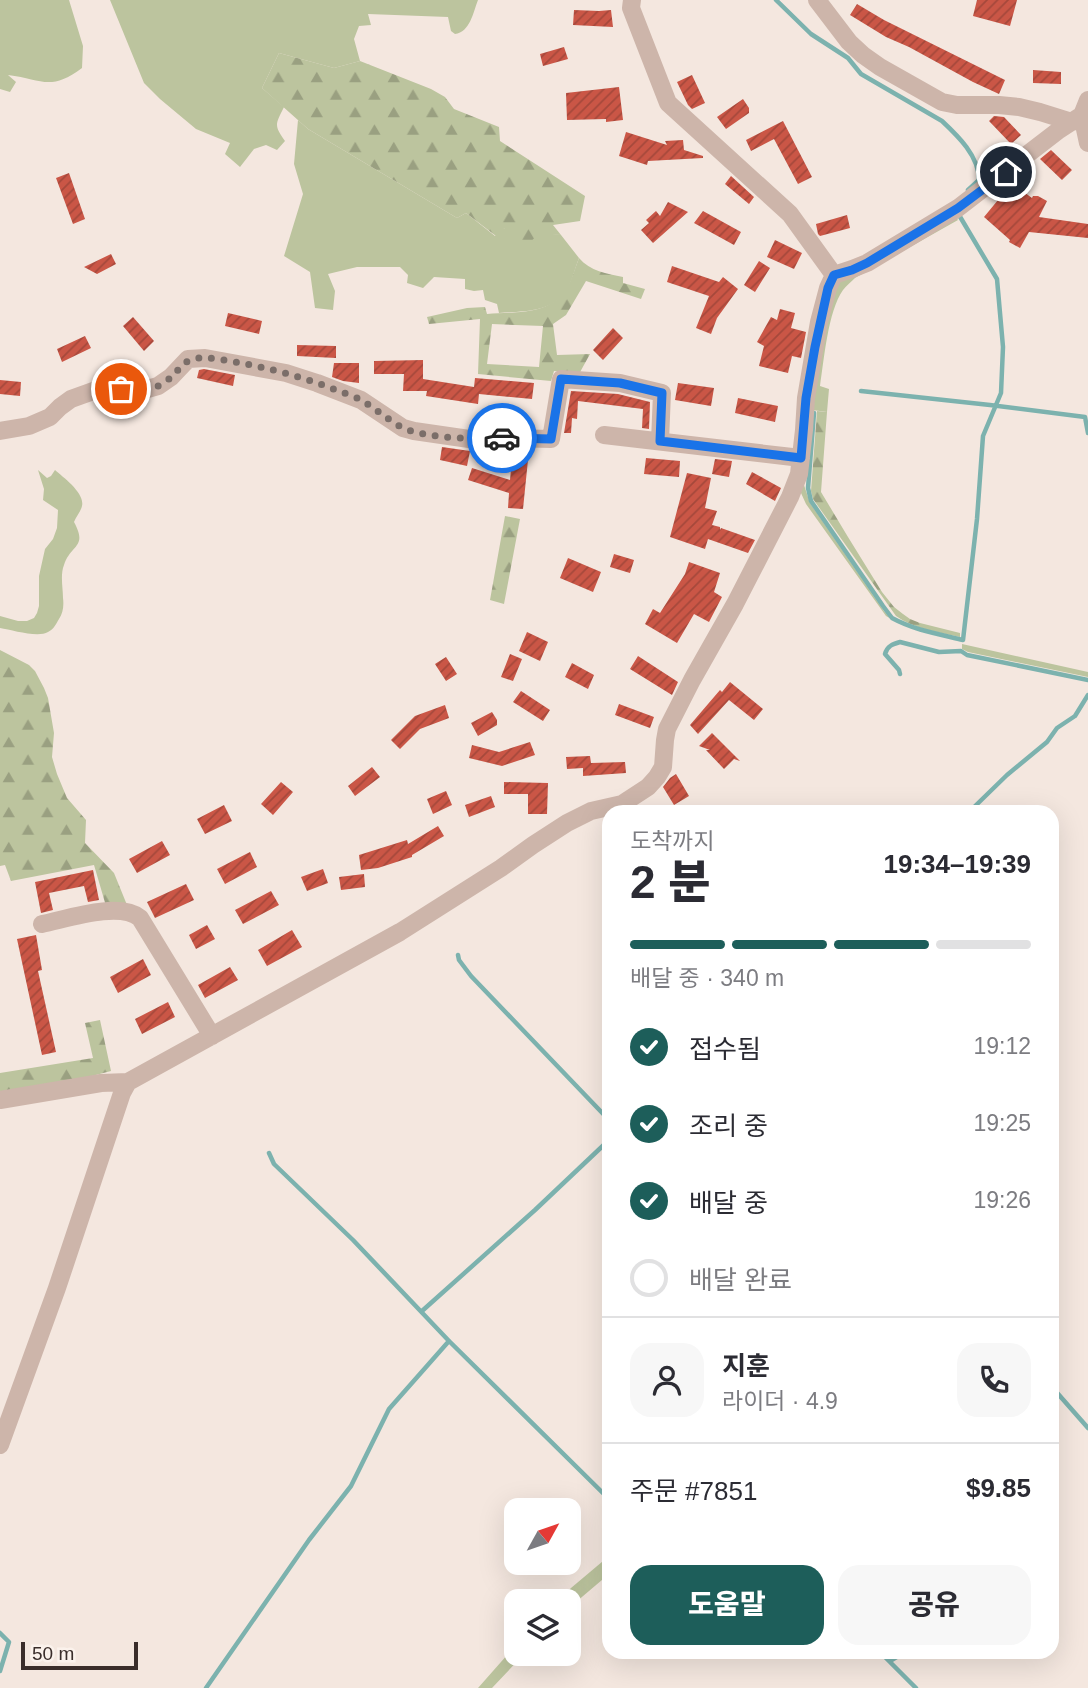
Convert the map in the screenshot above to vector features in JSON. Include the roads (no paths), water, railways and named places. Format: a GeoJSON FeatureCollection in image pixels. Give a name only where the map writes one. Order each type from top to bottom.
{"type":"FeatureCollection","features":[{"type":"Feature","properties":{"kind":"street"},"geometry":{"type":"LineString","coordinates":[[632,0],[631,8],[668,103],[790,214],[834,275]]}},
{"type":"Feature","properties":{"kind":"street"},"geometry":{"type":"LineString","coordinates":[[817,0],[849,42],[863,55],[942,102],[957,106],[1019,107],[1040,112],[1081,112]]}},
{"type":"Feature","properties":{"kind":"street"},"geometry":{"type":"LineString","coordinates":[[618,805],[648,788],[663,767],[667,729],[790,497],[799,474],[806,398],[815,347],[828,288],[834,275],[867,263],[958,208],[1081,112]]}},
{"type":"Feature","properties":{"kind":"street"},"geometry":{"type":"LineString","coordinates":[[1081,112],[1088,143]]}},
{"type":"Feature","properties":{"kind":"street"},"geometry":{"type":"LineString","coordinates":[[0,431],[29,426],[50,418],[71,399],[96,390],[144,390],[158,386],[188,359],[205,358],[286,373],[317,383],[361,400],[403,428],[414,432],[477,440],[551,439],[561,379],[620,383],[662,393],[660,441]]}},
{"type":"Feature","properties":{"kind":"street"},"geometry":{"type":"LineString","coordinates":[[604,435],[801,458]]}},
{"type":"Feature","properties":{"kind":"street"},"geometry":{"type":"LineString","coordinates":[[0,1100],[101,1083],[128,1082],[400,932],[567,823],[602,809]]}},
{"type":"Feature","properties":{"kind":"street"},"geometry":{"type":"LineString","coordinates":[[42,924],[95,913],[134,913],[212,1036]]}},
{"type":"Feature","properties":{"kind":"street"},"geometry":{"type":"LineString","coordinates":[[0,1445],[128,1082]]}},
{"type":"Feature","properties":{"kind":"waterway"},"geometry":{"type":"LineString","coordinates":[[776,0],[811,34],[848,58],[861,74],[942,121],[972,155],[979,180],[968,190]]}},
{"type":"Feature","properties":{"kind":"waterway"},"geometry":{"type":"LineString","coordinates":[[814,413],[808,488],[811,501],[892,618],[918,629],[963,640],[977,519],[983,436],[1001,393],[1003,347],[997,279],[959,215]]}},
{"type":"Feature","properties":{"kind":"waterway"},"geometry":{"type":"LineString","coordinates":[[861,391],[1085,417],[1088,433]]}},
{"type":"Feature","properties":{"kind":"waterway"},"geometry":{"type":"LineString","coordinates":[[900,674],[885,654],[889,647],[900,642],[939,652],[961,651],[967,655],[1088,680]]}},
{"type":"Feature","properties":{"kind":"waterway"},"geometry":{"type":"LineString","coordinates":[[976,805],[1047,742],[1057,728],[1075,716],[1088,695]]}},
{"type":"Feature","properties":{"kind":"waterway"},"geometry":{"type":"LineString","coordinates":[[458,955],[471,976],[602,1113]]}},
{"type":"Feature","properties":{"kind":"waterway"},"geometry":{"type":"LineString","coordinates":[[422,1311],[602,1147]]}},
{"type":"Feature","properties":{"kind":"waterway"},"geometry":{"type":"LineString","coordinates":[[269,1153],[274,1164],[353,1240],[449,1341],[602,1492]]}},
{"type":"Feature","properties":{"kind":"waterway"},"geometry":{"type":"LineString","coordinates":[[206,1688],[309,1540],[351,1486],[389,1409],[449,1341]]}},
{"type":"Feature","properties":{"kind":"waterway"},"geometry":{"type":"LineString","coordinates":[[1059,1395],[1088,1428]]}},
{"type":"Feature","properties":{"kind":"waterway"},"geometry":{"type":"LineString","coordinates":[[0,1633],[9,1642],[0,1671]]}},
{"type":"Feature","properties":{"kind":"waterway"},"geometry":{"type":"LineString","coordinates":[[887,1659],[916,1688]]}}]}
